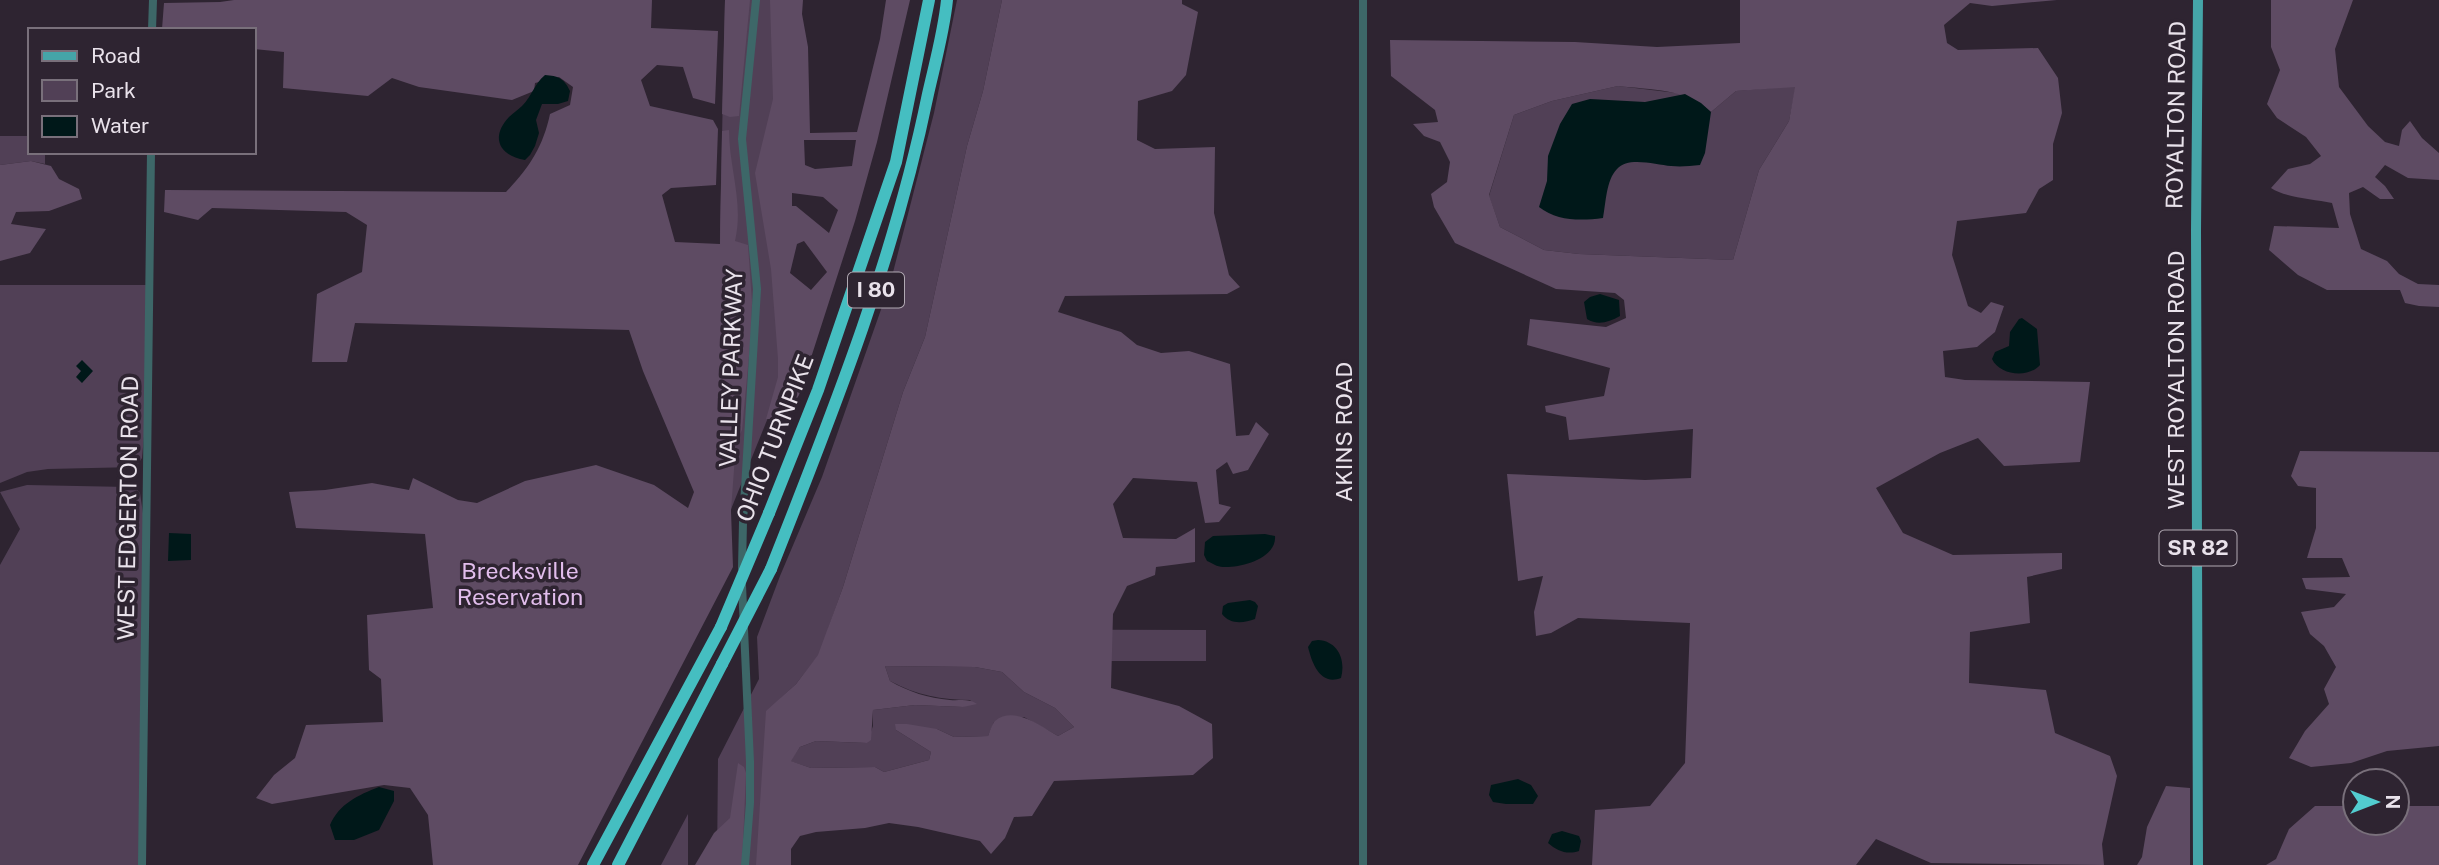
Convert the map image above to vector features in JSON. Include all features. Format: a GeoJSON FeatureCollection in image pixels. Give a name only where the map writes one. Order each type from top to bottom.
{"type":"FeatureCollection","features":[{"type":"Feature","properties":{"kind":"highway","name":"OHIO TURNPIKE"},"geometry":{"type":"LineString","coordinates":[[593,865],[721,626],[818,390],[897,162],[929,0]]}},
{"type":"Feature","properties":{"kind":"highway","name":"OHIO TURNPIKE"},"geometry":{"type":"LineString","coordinates":[[618,865],[771,569],[843,389],[913,165],[947,0]]}},
{"type":"Feature","properties":{"kind":"main road","name":"ROYALTON ROAD"},"geometry":{"type":"LineString","coordinates":[[2196,230],[2198,0]]}},
{"type":"Feature","properties":{"kind":"main road","name":"WEST ROYALTON ROAD"},"geometry":{"type":"LineString","coordinates":[[2196,230],[2198,865]]}},
{"type":"Feature","properties":{"kind":"street"},"geometry":{"type":"LineString","coordinates":[[152,28],[153,0]]}},
{"type":"Feature","properties":{"kind":"street","name":"VALLEY PARKWAY"},"geometry":{"type":"LineString","coordinates":[[745,865],[750,762],[742,538],[757,289],[742,139],[756,0]]}},
{"type":"Feature","properties":{"kind":"street","name":"AKINS ROAD"},"geometry":{"type":"LineString","coordinates":[[1363,0],[1363,865]]}},
{"type":"Feature","properties":{"kind":"street","name":"WEST EDGERTON ROAD"},"geometry":{"type":"LineString","coordinates":[[142,865],[151,154]]}},
{"type":"Feature","properties":{"kind":"green space","name":"Brecksville Reservation"},"geometry":{"type":"Polygon","coordinates":[[[652,0],[651,28],[718,31],[715,104],[693,98],[683,67],[657,65],[641,80],[650,106],[713,120],[718,129],[716,185],[671,188],[662,195],[675,242],[720,244],[722,131],[729,130],[738,213],[735,241],[748,245],[752,302],[742,430],[736,442],[731,511],[733,567],[578,865],[433,865],[428,815],[410,788],[384,785],[272,804],[256,798],[274,775],[295,758],[306,725],[383,722],[381,679],[369,670],[367,615],[433,608],[425,534],[296,528],[289,492],[372,483],[409,490],[413,478],[458,500],[477,503],[525,481],[596,465],[654,485],[688,508],[694,492],[643,371],[629,330],[355,323],[347,362],[312,362],[317,294],[362,272],[367,225],[346,212],[212,208],[198,220],[164,212],[165,190],[506,192],[534,156],[550,114],[570,105],[573,87],[559,77],[535,83],[534,91],[512,100],[419,87],[392,78],[368,96],[283,88],[284,52],[256,49],[256,28],[162,28],[164,3],[652,0]]]}},
{"type":"Feature","properties":{"kind":"green space"},"geometry":{"type":"Polygon","coordinates":[[[725,0],[788,0],[782,383],[719,539],[720,227],[725,0]]]}},
{"type":"Feature","properties":{"kind":"green space"},"geometry":{"type":"Polygon","coordinates":[[[725,0],[750,0],[739,116],[730,117],[722,114],[725,0]]]}},
{"type":"Feature","properties":{"kind":"green space"},"geometry":{"type":"Polygon","coordinates":[[[770,0],[803,0],[802,14],[808,47],[810,133],[857,132],[880,39],[886,0],[910,0],[877,142],[855,221],[799,395],[784,419],[766,419],[778,377],[778,359],[771,269],[755,173],[773,99],[770,0]],[[804,140],[805,165],[815,169],[852,166],[856,140],[804,140]],[[792,193],[792,206],[796,206],[829,233],[838,210],[823,197],[792,193]],[[804,241],[797,244],[790,273],[811,290],[827,272],[804,241]]]}},
{"type":"Feature","properties":{"kind":"green space"},"geometry":{"type":"Polygon","coordinates":[[[957,0],[1002,0],[925,337],[903,392],[828,629],[1206,630],[1206,661],[814,661],[781,698],[780,865],[717,865],[718,759],[759,679],[757,637],[822,477],[890,284],[934,113],[957,0]]]}},
{"type":"Feature","properties":{"kind":"green space"},"geometry":{"type":"Polygon","coordinates":[[[1002,0],[1182,0],[1182,4],[1198,12],[1186,75],[1172,91],[1138,101],[1137,140],[1155,149],[1215,147],[1214,213],[1229,275],[1240,287],[1227,294],[1065,296],[1058,312],[1121,332],[1137,345],[1161,353],[1189,351],[1230,364],[1236,436],[1249,435],[1256,422],[1269,434],[1248,470],[1233,474],[1227,462],[1216,470],[1219,504],[1231,507],[1219,522],[1205,523],[1197,482],[1133,478],[1113,504],[1123,538],[1176,539],[1195,528],[1195,562],[1156,567],[1155,575],[1127,586],[1113,614],[1111,688],[1179,706],[1212,724],[1213,758],[1193,775],[1054,781],[1032,816],[1014,817],[1005,838],[991,854],[980,841],[889,823],[800,836],[791,849],[791,865],[756,865],[766,711],[796,684],[818,655],[843,587],[903,392],[925,337],[967,146],[983,91],[1002,0]],[[885,666],[890,681],[912,691],[934,698],[967,700],[977,704],[963,707],[915,705],[873,710],[871,740],[867,743],[816,741],[800,747],[791,761],[811,768],[875,767],[884,772],[929,760],[931,752],[896,730],[895,724],[937,729],[954,737],[988,736],[995,721],[1011,715],[1028,719],[1058,736],[1074,727],[1055,708],[1024,692],[1002,672],[975,667],[885,666]]]}},
{"type":"Feature","properties":{"kind":"green space"},"geometry":{"type":"Polygon","coordinates":[[[1740,0],[2057,0],[1992,6],[1970,3],[1944,25],[1947,43],[1958,50],[2038,48],[2058,78],[2062,113],[2053,144],[2053,180],[2039,189],[2026,213],[1957,221],[1952,255],[1968,306],[1981,313],[1991,302],[2004,306],[1995,332],[1977,347],[1943,351],[1945,377],[1965,380],[2090,382],[2080,462],[2004,466],[1978,438],[1940,453],[1876,488],[1903,533],[1953,555],[2062,553],[2062,569],[2027,577],[2030,623],[1970,632],[1969,683],[2046,690],[2055,733],[2110,756],[2117,776],[2102,844],[2104,865],[1931,863],[1876,839],[1856,865],[1592,865],[1595,810],[1650,806],[1685,763],[1690,623],[1578,618],[1551,633],[1536,636],[1534,612],[1543,576],[1518,581],[1507,474],[1645,480],[1691,478],[1693,429],[1569,440],[1566,417],[1546,412],[1545,406],[1604,396],[1610,368],[1527,345],[1530,319],[1606,327],[1626,318],[1624,300],[1615,293],[1556,289],[1455,243],[1434,207],[1431,194],[1447,182],[1450,162],[1440,142],[1424,136],[1413,124],[1438,122],[1435,110],[1391,76],[1390,40],[1575,42],[1657,47],[1740,43],[1740,0]],[[1618,86],[1552,101],[1514,115],[1489,195],[1500,227],[1544,250],[1579,254],[1733,260],[1759,170],[1789,121],[1795,87],[1736,91],[1711,112],[1679,94],[1618,86]]]}},
{"type":"Feature","properties":{"kind":"green space"},"geometry":{"type":"Polygon","coordinates":[[[2271,0],[2353,0],[2335,49],[2339,87],[2368,126],[2385,142],[2399,146],[2402,130],[2410,121],[2422,138],[2439,153],[2439,180],[2408,178],[2385,165],[2375,177],[2394,199],[2380,199],[2363,187],[2349,193],[2350,214],[2361,249],[2387,261],[2399,274],[2418,284],[2439,285],[2439,307],[2405,303],[2400,290],[2327,290],[2298,275],[2269,250],[2274,226],[2339,228],[2332,203],[2292,196],[2271,188],[2288,169],[2310,164],[2321,156],[2306,137],[2277,118],[2267,104],[2280,70],[2271,47],[2271,0]]]}},
{"type":"Feature","properties":{"kind":"green space"},"geometry":{"type":"Polygon","coordinates":[[[1618,86],[1685,94],[1711,112],[1736,91],[1796,86],[1789,121],[1759,170],[1733,260],[1579,254],[1544,250],[1500,227],[1489,196],[1514,115],[1552,101],[1618,86]]]}},
{"type":"Feature","properties":{"kind":"green space"},"geometry":{"type":"Polygon","coordinates":[[[0,136],[28,136],[28,154],[45,154],[45,164],[31,161],[0,165],[0,136]]]}},
{"type":"Feature","properties":{"kind":"green space"},"geometry":{"type":"Polygon","coordinates":[[[31,161],[51,166],[59,179],[79,189],[82,199],[49,211],[16,212],[11,224],[46,229],[30,253],[0,261],[0,165],[31,161]]]}},
{"type":"Feature","properties":{"kind":"green space"},"geometry":{"type":"Polygon","coordinates":[[[0,285],[147,285],[144,436],[142,458],[136,467],[48,469],[27,472],[0,483],[0,285]]]}},
{"type":"Feature","properties":{"kind":"green space"},"geometry":{"type":"Polygon","coordinates":[[[2300,451],[2439,452],[2439,746],[2387,751],[2351,763],[2311,767],[2289,758],[2305,731],[2329,704],[2324,689],[2336,667],[2324,646],[2310,634],[2301,612],[2334,607],[2346,594],[2306,589],[2302,578],[2350,577],[2342,558],[2307,558],[2316,528],[2316,488],[2298,486],[2291,476],[2300,451]]]}},
{"type":"Feature","properties":{"kind":"green space"},"geometry":{"type":"Polygon","coordinates":[[[27,485],[128,487],[136,488],[140,493],[144,520],[139,865],[0,865],[0,565],[20,529],[0,492],[27,485]]]}},
{"type":"Feature","properties":{"kind":"green space"},"geometry":{"type":"Polygon","coordinates":[[[885,666],[975,667],[1002,672],[1024,692],[1055,708],[1074,727],[1058,736],[1024,717],[994,722],[988,736],[954,737],[937,729],[896,730],[931,752],[929,760],[884,772],[875,767],[811,768],[790,761],[800,747],[816,741],[867,743],[873,726],[873,710],[915,705],[963,707],[971,700],[939,698],[910,690],[890,681],[885,666]]]}},
{"type":"Feature","properties":{"kind":"green space"},"geometry":{"type":"Polygon","coordinates":[[[738,763],[744,767],[746,773],[742,865],[695,865],[714,833],[730,818],[738,763]]]}},
{"type":"Feature","properties":{"kind":"green space"},"geometry":{"type":"Polygon","coordinates":[[[2166,786],[2190,788],[2190,865],[2137,865],[2142,857],[2147,827],[2166,786]]]}},
{"type":"Feature","properties":{"kind":"green space"},"geometry":{"type":"Polygon","coordinates":[[[2315,806],[2341,806],[2341,837],[2411,837],[2411,806],[2439,806],[2439,865],[2266,865],[2276,859],[2289,829],[2315,806]]]}},
{"type":"Feature","properties":{"kind":"green space"},"geometry":{"type":"Polygon","coordinates":[[[688,814],[688,865],[661,865],[688,814]]]}},
{"type":"Feature","properties":{"kind":"water"},"geometry":{"type":"Polygon","coordinates":[[[545,75],[563,80],[570,91],[568,101],[542,104],[536,120],[539,133],[535,146],[525,160],[516,158],[500,145],[500,132],[503,124],[525,102],[545,75]]]}},
{"type":"Feature","properties":{"kind":"water"},"geometry":{"type":"Polygon","coordinates":[[[1685,94],[1711,112],[1705,153],[1700,165],[1675,166],[1635,162],[1622,165],[1611,179],[1603,218],[1569,219],[1553,215],[1539,207],[1547,181],[1548,156],[1560,124],[1572,104],[1590,99],[1645,102],[1685,94]]]}},
{"type":"Feature","properties":{"kind":"water"},"geometry":{"type":"Polygon","coordinates":[[[1600,294],[1619,300],[1620,316],[1604,322],[1587,319],[1584,302],[1600,294]]]}},
{"type":"Feature","properties":{"kind":"water"},"geometry":{"type":"Polygon","coordinates":[[[2022,318],[2037,329],[2040,365],[2029,372],[2008,372],[1996,365],[1992,359],[1995,352],[2009,346],[2010,332],[2022,318]]]}},
{"type":"Feature","properties":{"kind":"water"},"geometry":{"type":"Polygon","coordinates":[[[82,360],[93,371],[82,383],[76,377],[81,371],[76,366],[82,360]]]}},
{"type":"Feature","properties":{"kind":"water"},"geometry":{"type":"Polygon","coordinates":[[[169,533],[191,534],[191,560],[168,561],[169,533]]]}},
{"type":"Feature","properties":{"kind":"water"},"geometry":{"type":"Polygon","coordinates":[[[1213,536],[1275,536],[1274,544],[1264,556],[1248,563],[1221,567],[1207,561],[1204,555],[1205,542],[1213,536]]]}},
{"type":"Feature","properties":{"kind":"water"},"geometry":{"type":"Polygon","coordinates":[[[1250,600],[1258,606],[1255,619],[1237,622],[1225,618],[1222,614],[1223,606],[1228,603],[1250,600]]]}},
{"type":"Feature","properties":{"kind":"water"},"geometry":{"type":"Polygon","coordinates":[[[1312,641],[1331,644],[1339,653],[1341,678],[1328,679],[1318,672],[1308,647],[1312,641]]]}},
{"type":"Feature","properties":{"kind":"water"},"geometry":{"type":"Polygon","coordinates":[[[1518,779],[1531,785],[1538,796],[1533,804],[1493,802],[1489,795],[1491,785],[1518,779]]]}},
{"type":"Feature","properties":{"kind":"water"},"geometry":{"type":"Polygon","coordinates":[[[379,787],[394,791],[394,801],[379,830],[354,840],[335,840],[330,825],[338,811],[357,797],[379,787]]]}},
{"type":"Feature","properties":{"kind":"water"},"geometry":{"type":"Polygon","coordinates":[[[1562,831],[1579,836],[1579,851],[1562,852],[1548,843],[1552,834],[1562,831]]]}}]}
